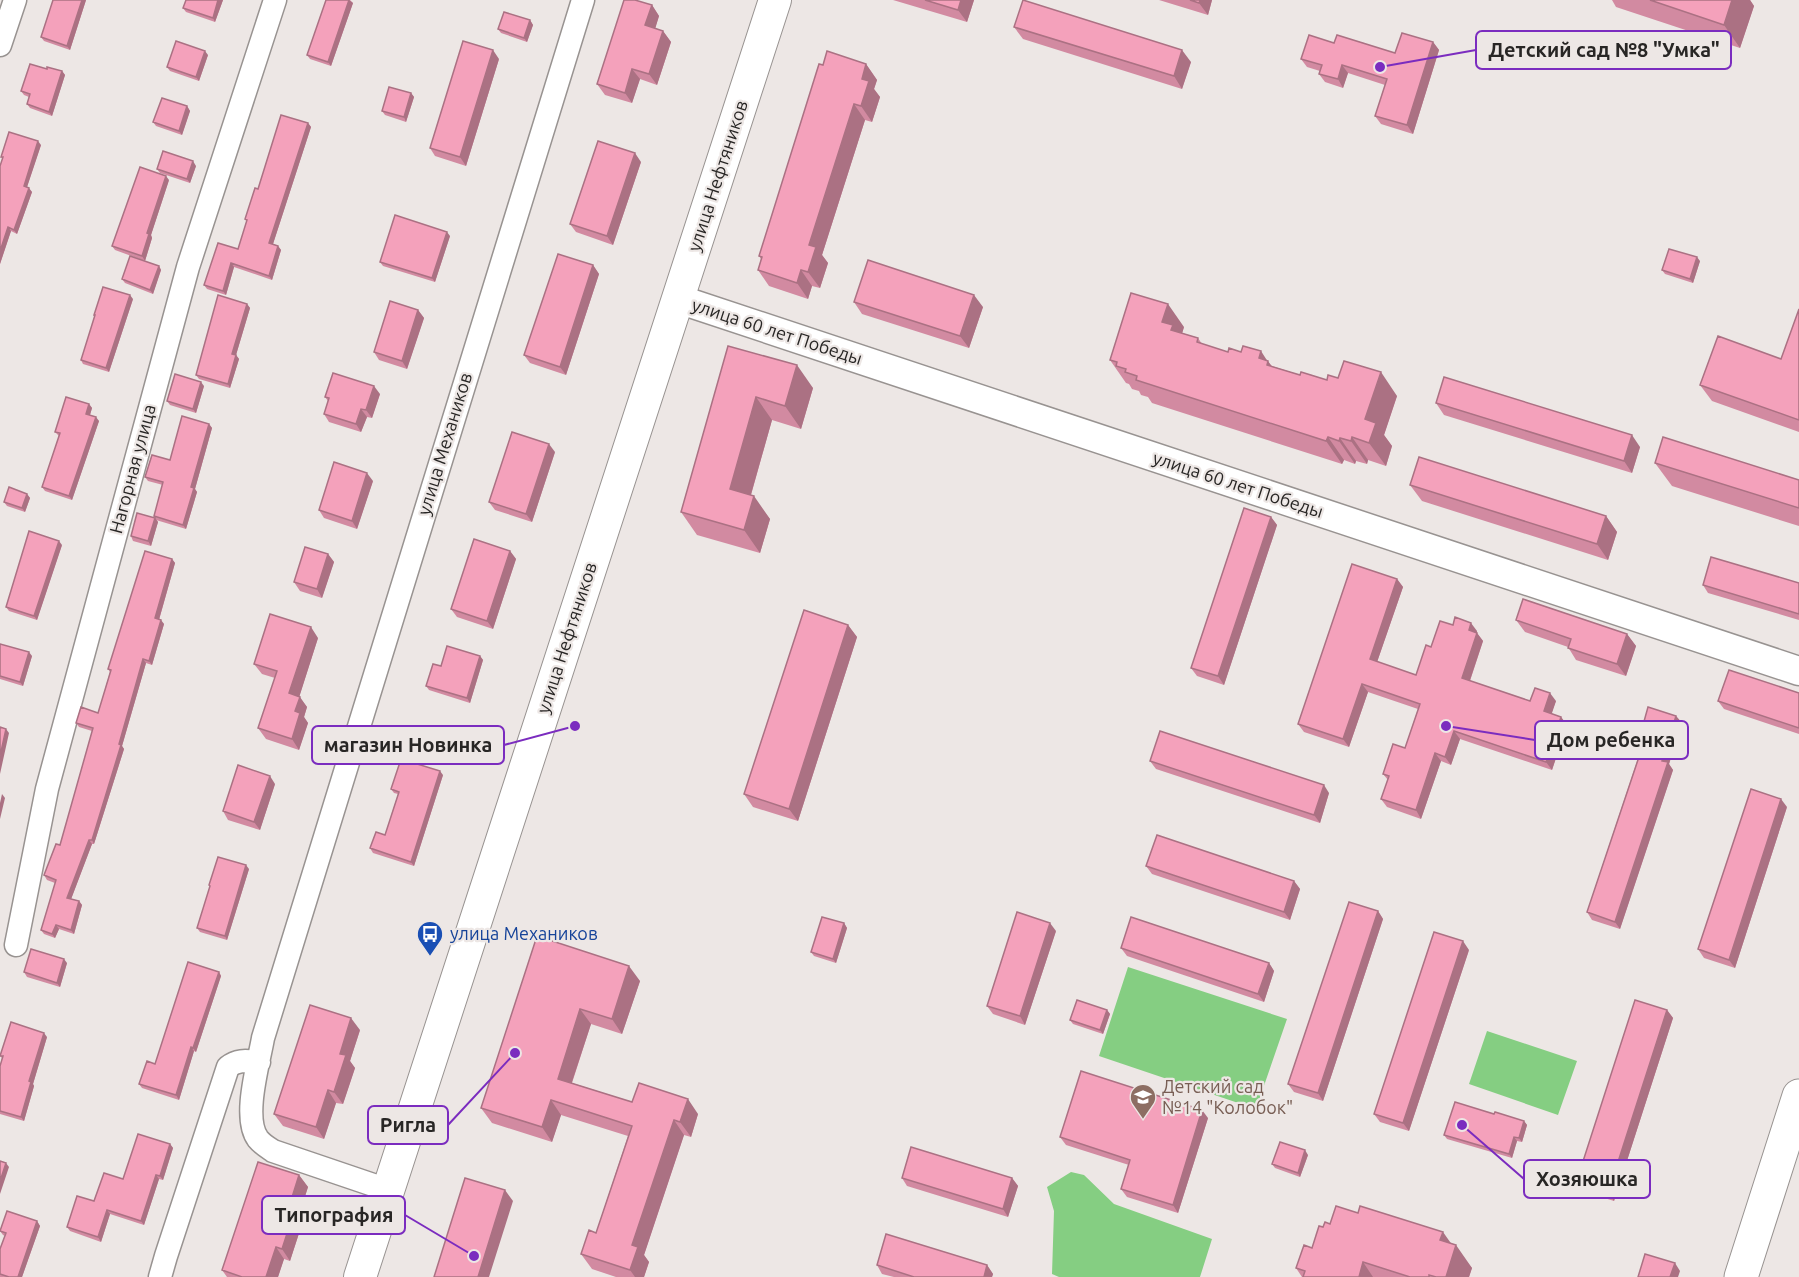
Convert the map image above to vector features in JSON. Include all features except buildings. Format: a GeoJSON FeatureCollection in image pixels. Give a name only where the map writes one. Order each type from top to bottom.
{"type":"FeatureCollection","features":[{"type":"Feature","properties":{"kind":"main road","name":"улица Нефтяников"},"geometry":{"type":"LineString","coordinates":[[360,1277],[775,0]]}},
{"type":"Feature","properties":{"kind":"main road"},"geometry":{"type":"LineString","coordinates":[[1741,1277],[1799,1096]]}},
{"type":"Feature","properties":{"kind":"street"},"geometry":{"type":"LineString","coordinates":[[0,45],[15,0]]}},
{"type":"Feature","properties":{"kind":"street","name":"Нагорная улица"},"geometry":{"type":"LineString","coordinates":[[16,945],[47,789],[188,267],[275,0]]}},
{"type":"Feature","properties":{"kind":"street","name":"улица Механиков"},"geometry":{"type":"LineString","coordinates":[[388,1190],[273,1151],[264,1145],[257,1138],[253,1127],[253,1098],[263,1038],[583,0]]}},
{"type":"Feature","properties":{"kind":"street","name":"улица 60 лет Победы"},"geometry":{"type":"LineString","coordinates":[[678,299],[1799,671]]}},
{"type":"Feature","properties":{"kind":"street"},"geometry":{"type":"LineString","coordinates":[[160,1277],[228,1067],[233,1062],[259,1062]]}},
{"type":"Feature","properties":{"kind":"green space"},"geometry":{"type":"Polygon","coordinates":[[[1128,967],[1287,1019],[1256,1109],[1099,1056],[1128,967]]]}},
{"type":"Feature","properties":{"kind":"green space"},"geometry":{"type":"Polygon","coordinates":[[[1487,1031],[1577,1061],[1558,1115],[1469,1084],[1487,1031]]]}},
{"type":"Feature","properties":{"kind":"green space"},"geometry":{"type":"Polygon","coordinates":[[[1071,1172],[1084,1175],[1114,1204],[1212,1239],[1200,1277],[1059,1277],[1052,1274],[1054,1211],[1047,1187],[1071,1172]]]}},
{"type":"Feature","properties":{"kind":"place","name":"Детский сад №8 \"Умка\""},"geometry":{"type":"Point","coordinates":[1380,67]}},
{"type":"Feature","properties":{"kind":"place","name":"магазин Новинка"},"geometry":{"type":"Point","coordinates":[575,726]}},
{"type":"Feature","properties":{"kind":"place","name":"Дом ребенка"},"geometry":{"type":"Point","coordinates":[1446,726]}},
{"type":"Feature","properties":{"kind":"place","name":"улица Механиков"},"geometry":{"type":"Point","coordinates":[430,957]}},
{"type":"Feature","properties":{"kind":"place","name":"Ригла"},"geometry":{"type":"Point","coordinates":[515,1053]}},
{"type":"Feature","properties":{"kind":"place","name":"Детский сад №14 \"Колобок\""},"geometry":{"type":"Point","coordinates":[1143,1120]}},
{"type":"Feature","properties":{"kind":"place","name":"Хозяюшка"},"geometry":{"type":"Point","coordinates":[1462,1125]}},
{"type":"Feature","properties":{"kind":"place","name":"Типография"},"geometry":{"type":"Point","coordinates":[474,1256]}}]}
